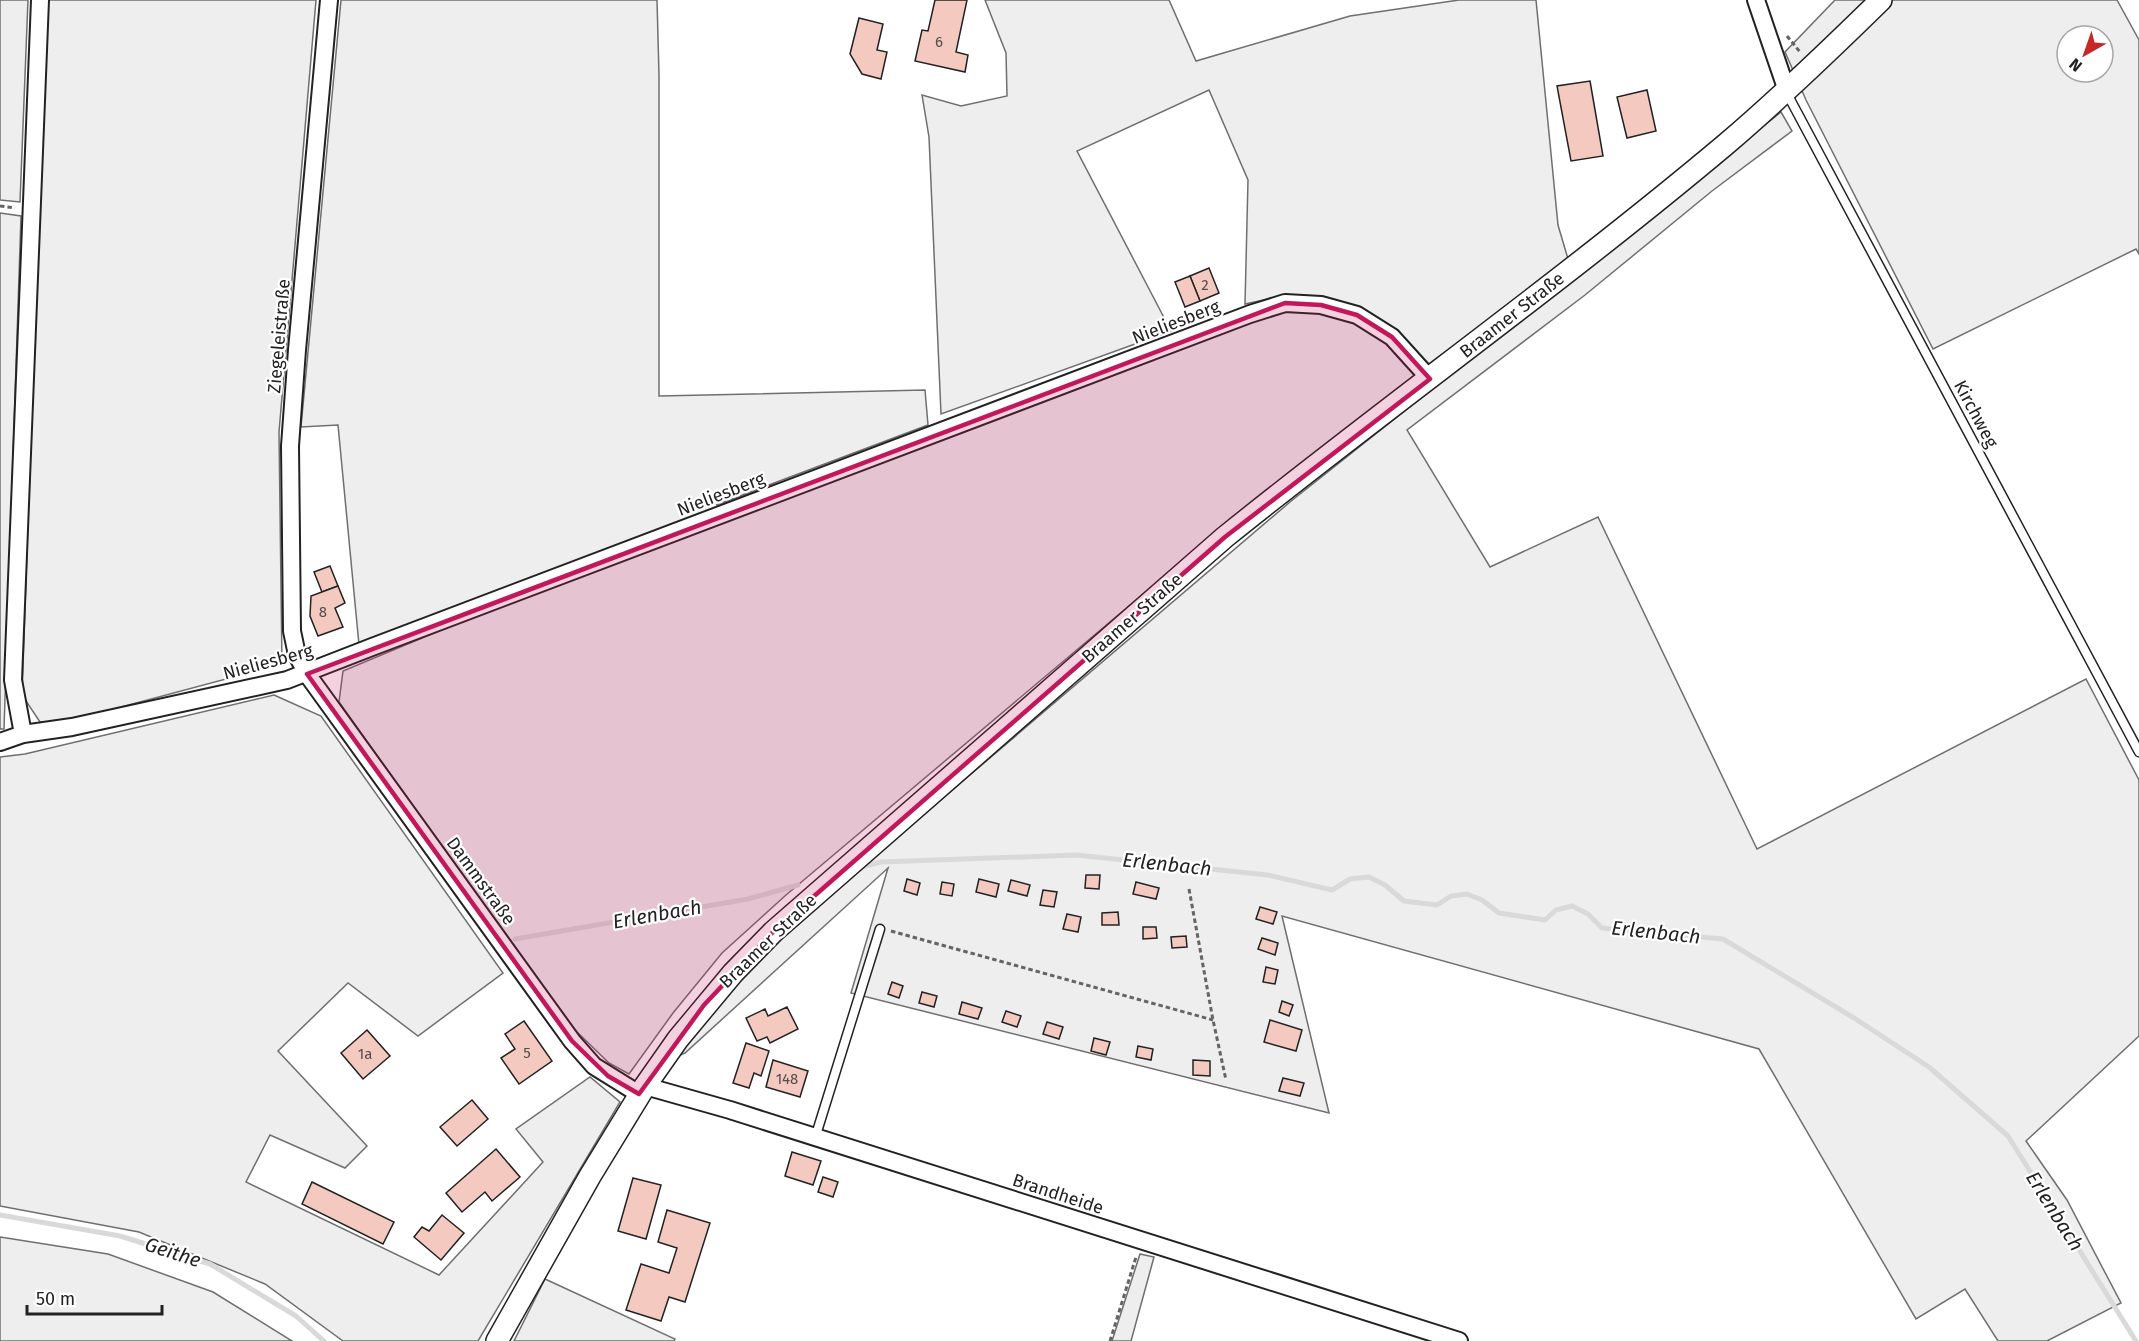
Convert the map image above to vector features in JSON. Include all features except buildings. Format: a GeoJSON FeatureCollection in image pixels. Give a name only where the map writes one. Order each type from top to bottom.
{"type":"FeatureCollection","features":[{"type":"Feature","properties":{"kind":"street"},"geometry":{"type":"LineString","coordinates":[[23,734],[14,680],[40,0]]}},
{"type":"Feature","properties":{"kind":"street","name":"Ziegeleistraße"},"geometry":{"type":"LineString","coordinates":[[307,674],[297,655],[292,631],[290,446],[329,0]]}},
{"type":"Feature","properties":{"kind":"street"},"geometry":{"type":"LineString","coordinates":[[1756,0],[1787,91]]}},
{"type":"Feature","properties":{"kind":"street","name":"Braamer Straße"},"geometry":{"type":"LineString","coordinates":[[497,1341],[590,1176],[642,1090],[704,1005],[773,932],[1225,537],[1289,485],[1430,379],[1641,214],[1726,145],[1787,91],[1881,0]]}},
{"type":"Feature","properties":{"kind":"street","name":"Nieliesberg"},"geometry":{"type":"LineString","coordinates":[[0,742],[23,734],[84,725],[307,674],[372,647],[1239,318],[1285,303],[1321,304],[1357,315],[1392,337],[1430,379]]}},
{"type":"Feature","properties":{"kind":"street","name":"Dammstraße"},"geometry":{"type":"LineString","coordinates":[[307,674],[572,1041],[594,1066],[642,1090]]}},
{"type":"Feature","properties":{"kind":"street","name":"Brandheide"},"geometry":{"type":"LineString","coordinates":[[642,1090],[730,1110],[1459,1341]]}},
{"type":"Feature","properties":{"kind":"lane","name":"Kirchweg"},"geometry":{"type":"LineString","coordinates":[[1787,91],[1896,300],[2139,752]]}},
{"type":"Feature","properties":{"kind":"lane"},"geometry":{"type":"LineString","coordinates":[[815,1138],[880,929]]}},
{"type":"Feature","properties":{"kind":"path"},"geometry":{"type":"LineString","coordinates":[[1189,889],[1213,1020],[1227,1080]]}},
{"type":"Feature","properties":{"kind":"path"},"geometry":{"type":"LineString","coordinates":[[880,929],[1213,1020]]}},
{"type":"Feature","properties":{"kind":"path"},"geometry":{"type":"LineString","coordinates":[[1110,1341],[1141,1241]]}},
{"type":"Feature","properties":{"kind":"highlighted area"},"geometry":{"type":"Polygon","coordinates":[[[1285,303],[1321,305],[1357,315],[1392,337],[1430,379],[1225,537],[773,932],[704,1005],[639,1094],[608,1076],[572,1041],[307,674],[1285,303]]]}},
{"type":"Feature","properties":{"kind":"shaded area"},"geometry":{"type":"Polygon","coordinates":[[[0,0],[28,0],[20,202],[0,200],[0,0]]]}},
{"type":"Feature","properties":{"kind":"shaded area"},"geometry":{"type":"Polygon","coordinates":[[[46,0],[316,0],[279,432],[282,664],[65,722],[40,722],[22,695],[46,0]]]}},
{"type":"Feature","properties":{"kind":"shaded area"},"geometry":{"type":"Polygon","coordinates":[[[341,0],[657,0],[659,396],[925,390],[928,425],[716,505],[1285,308],[1319,310],[1397,333],[1283,296],[1245,304],[1248,180],[1209,90],[1077,151],[1171,331],[941,414],[929,137],[922,95],[961,106],[1007,96],[1006,53],[985,0],[1169,0],[1196,61],[1350,16],[1459,0],[1536,0],[1558,225],[1568,259],[1416,374],[1219,530],[786,895],[722,953],[673,1013],[629,1074],[609,1063],[577,1032],[506,937],[339,702],[343,671],[458,623],[447,611],[359,645],[338,425],[301,427],[341,0]]]}},
{"type":"Feature","properties":{"kind":"shaded area"},"geometry":{"type":"Polygon","coordinates":[[[1835,0],[2117,0],[2139,40],[2139,254],[2136,249],[1933,349],[1806,100],[1785,52],[1835,0]]]}},
{"type":"Feature","properties":{"kind":"shaded area"},"geometry":{"type":"Polygon","coordinates":[[[1781,112],[1792,131],[1712,191],[1585,295],[1407,430],[1490,567],[1598,517],[1757,849],[2086,679],[2139,780],[2139,1036],[2026,1141],[2067,1200],[2121,1303],[2047,1341],[1998,1341],[1965,1289],[1916,1319],[1759,1049],[1282,916],[1329,1113],[851,993],[888,868],[685,1053],[678,1056],[723,996],[788,930],[1290,502],[1781,112]]]}},
{"type":"Feature","properties":{"kind":"shaded area"},"geometry":{"type":"Polygon","coordinates":[[[0,213],[21,216],[4,729],[0,729],[0,213]]]}},
{"type":"Feature","properties":{"kind":"shaded area"},"geometry":{"type":"Polygon","coordinates":[[[274,695],[321,716],[503,973],[418,1036],[348,983],[278,1051],[367,1146],[345,1168],[270,1135],[246,1182],[439,1275],[543,1162],[516,1129],[590,1077],[620,1102],[478,1341],[343,1341],[265,1284],[139,1232],[0,1206],[0,757],[25,754],[274,695]]]}},
{"type":"Feature","properties":{"kind":"shaded area"},"geometry":{"type":"Polygon","coordinates":[[[0,1237],[108,1254],[213,1292],[292,1341],[0,1341],[0,1237]]]}},
{"type":"Feature","properties":{"kind":"shaded area"},"geometry":{"type":"Polygon","coordinates":[[[1140,1254],[1154,1257],[1131,1341],[1112,1341],[1140,1254]]]}},
{"type":"Feature","properties":{"kind":"shaded area"},"geometry":{"type":"Polygon","coordinates":[[[545,1279],[675,1339],[674,1341],[514,1341],[545,1279]]]}},
{"type":"Feature","properties":{"kind":"waterway","name":"Erlenbach"},"geometry":{"type":"LineString","coordinates":[[858,868],[881,862],[1076,855],[1268,875],[1332,890],[1350,879],[1369,877],[1385,885],[1404,901],[1437,905],[1451,896],[1467,894],[1482,900],[1499,913],[1545,920],[1556,910],[1572,906],[1588,914],[1602,928],[1723,939],[1854,1018],[1929,1067],[2008,1136],[2136,1341]]}},
{"type":"Feature","properties":{"kind":"waterway","name":"Erlenbach"},"geometry":{"type":"LineString","coordinates":[[515,939],[748,899],[798,885]]}},
{"type":"Feature","properties":{"kind":"waterway","name":"Geithe"},"geometry":{"type":"LineString","coordinates":[[0,1215],[120,1236],[210,1264],[296,1316],[324,1341]]}}]}
